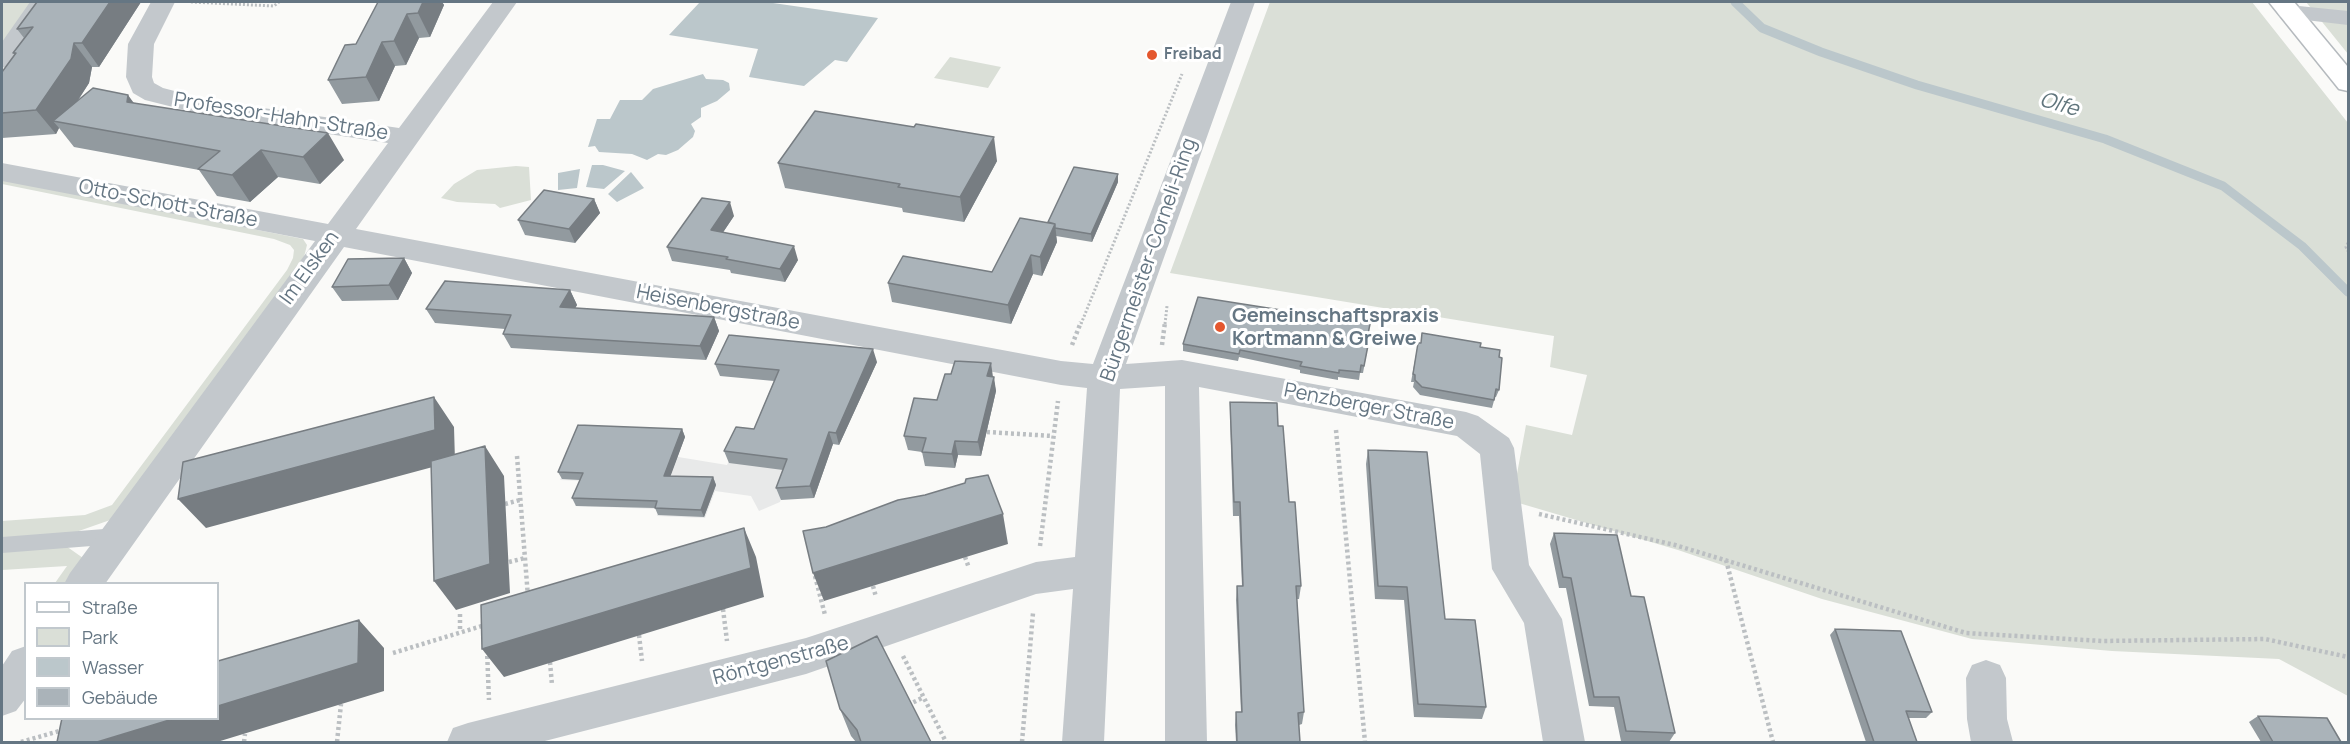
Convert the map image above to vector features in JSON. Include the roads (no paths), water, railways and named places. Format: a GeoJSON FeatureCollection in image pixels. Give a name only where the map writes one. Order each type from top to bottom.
{"type":"FeatureCollection","features":[{"type":"Feature","properties":{"kind":"main road"},"geometry":{"type":"LineString","coordinates":[[2285,7],[2349,83]]}},
{"type":"Feature","properties":{"kind":"street"},"geometry":{"type":"LineString","coordinates":[[2,60],[42,2]]}},
{"type":"Feature","properties":{"kind":"street","name":"Professor-Hahn-Straße"},"geometry":{"type":"LineString","coordinates":[[163,2],[141,44],[139,77],[142,87],[154,94],[209,108],[405,137]]}},
{"type":"Feature","properties":{"kind":"street","name":"Im Elsken"},"geometry":{"type":"LineString","coordinates":[[84,582],[505,2]]}},
{"type":"Feature","properties":{"kind":"street","name":"Bürgermeister-Corneli-Ring"},"geometry":{"type":"LineString","coordinates":[[1083,742],[1104,378],[1146,258],[1243,2]]}},
{"type":"Feature","properties":{"kind":"street"},"geometry":{"type":"LineString","coordinates":[[2285,7],[2349,18]]}},
{"type":"Feature","properties":{"kind":"street","name":"Otto-Schott-Straße"},"geometry":{"type":"LineString","coordinates":[[2,172],[334,236]]}},
{"type":"Feature","properties":{"kind":"street","name":"Heisenbergstraße"},"geometry":{"type":"LineString","coordinates":[[334,236],[1061,374],[1104,378]]}},
{"type":"Feature","properties":{"kind":"street","name":"Penzberger Straße"},"geometry":{"type":"LineString","coordinates":[[1118,337],[1182,372]]}},
{"type":"Feature","properties":{"kind":"street"},"geometry":{"type":"LineString","coordinates":[[1182,372],[1186,742]]}},
{"type":"Feature","properties":{"kind":"street","name":"Penzberger Straße"},"geometry":{"type":"LineString","coordinates":[[1104,378],[1182,372],[1334,399],[1466,425],[1497,448],[1511,568],[1543,619],[1564,742]]}},
{"type":"Feature","properties":{"kind":"street","name":"Röntgenstraße"},"geometry":{"type":"LineString","coordinates":[[479,739],[834,648],[1036,578],[1064,573],[1092,572]]}},
{"type":"Feature","properties":{"kind":"street"},"geometry":{"type":"LineString","coordinates":[[2,698],[24,667]]}},
{"type":"Feature","properties":{"kind":"street"},"geometry":{"type":"LineString","coordinates":[[1986,678],[1987,719],[1992,742]]}},
{"type":"Feature","properties":{"kind":"lane"},"geometry":{"type":"LineString","coordinates":[[2,545],[117,536]]}},
{"type":"Feature","properties":{"kind":"water"},"geometry":{"type":"Polygon","coordinates":[[[700,2],[766,2],[878,18],[847,62],[835,60],[804,86],[749,77],[758,49],[669,35],[700,2]]]}},
{"type":"Feature","properties":{"kind":"water"},"geometry":{"type":"Polygon","coordinates":[[[703,74],[706,79],[723,80],[729,83],[730,90],[717,101],[701,108],[701,117],[691,124],[695,131],[693,137],[678,150],[666,155],[658,154],[647,160],[632,154],[599,152],[595,146],[588,147],[597,119],[610,119],[620,100],[642,100],[653,89],[703,74]]]}},
{"type":"Feature","properties":{"kind":"water"},"geometry":{"type":"Polygon","coordinates":[[[592,165],[603,165],[625,171],[604,189],[586,187],[592,165]]]}},
{"type":"Feature","properties":{"kind":"water"},"geometry":{"type":"Polygon","coordinates":[[[580,169],[577,188],[558,190],[558,173],[580,169]]]}},
{"type":"Feature","properties":{"kind":"water"},"geometry":{"type":"Polygon","coordinates":[[[631,172],[644,188],[617,202],[608,194],[631,172]]]}},
{"type":"Feature","properties":{"kind":"waterway","name":"Olfe"},"geometry":{"type":"LineString","coordinates":[[1735,2],[1762,28],[1821,52],[1917,85],[2105,139],[2223,186],[2302,246],[2348,292]]}},
{"type":"Feature","properties":{"kind":"place","name":"Freibad"},"geometry":{"type":"Point","coordinates":[1152,55]}},
{"type":"Feature","properties":{"kind":"place","name":"Gemeinschaftspraxis Kortmann & Greiwe"},"geometry":{"type":"Point","coordinates":[1220,327]}}]}
